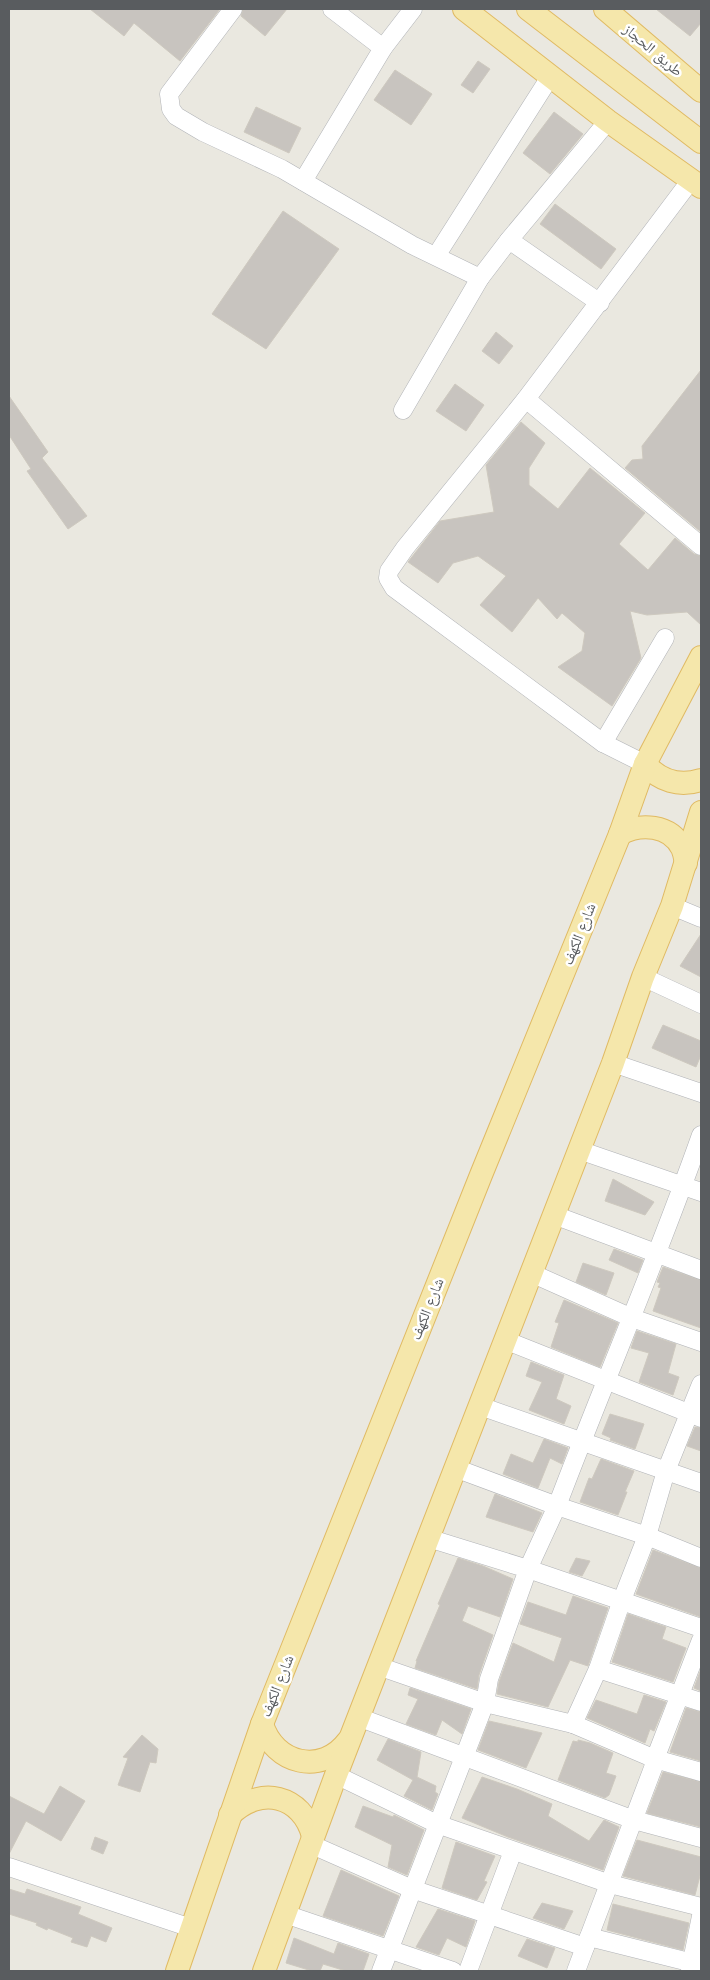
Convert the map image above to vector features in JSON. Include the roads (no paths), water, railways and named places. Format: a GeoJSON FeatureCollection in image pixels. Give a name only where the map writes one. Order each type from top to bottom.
{"type":"FeatureCollection","features":[{"type":"Feature","properties":{"kind":"main road"},"geometry":{"type":"LineString","coordinates":[[464,9],[608,122],[696,184]]}},
{"type":"Feature","properties":{"kind":"main road"},"geometry":{"type":"LineString","coordinates":[[528,9],[701,142]]}},
{"type":"Feature","properties":{"kind":"main road","name":"طريق الحجاز"},"geometry":{"type":"LineString","coordinates":[[605,9],[701,91]]}},
{"type":"Feature","properties":{"kind":"main road","name":"شارع الكهف"},"geometry":{"type":"LineString","coordinates":[[177,1971],[262,1724],[481,1175],[620,834],[645,764],[701,657]]}},
{"type":"Feature","properties":{"kind":"main road"},"geometry":{"type":"LineString","coordinates":[[645,764],[653,772],[672,782],[683,783],[701,780]]}},
{"type":"Feature","properties":{"kind":"main road"},"geometry":{"type":"LineString","coordinates":[[264,1971],[358,1717],[613,1063],[643,977],[672,906],[701,816]]}},
{"type":"Feature","properties":{"kind":"main road"},"geometry":{"type":"LineString","coordinates":[[620,834],[645,826],[663,830],[677,841],[682,848],[686,863]]}},
{"type":"Feature","properties":{"kind":"main road"},"geometry":{"type":"LineString","coordinates":[[262,1724],[269,1742],[275,1749],[292,1759],[301,1761],[310,1762],[329,1758],[337,1753],[350,1738]]}},
{"type":"Feature","properties":{"kind":"main road"},"geometry":{"type":"LineString","coordinates":[[230,1815],[237,1808],[254,1799],[274,1798],[284,1800],[300,1811],[306,1818],[312,1840]]}},
{"type":"Feature","properties":{"kind":"street"},"geometry":{"type":"LineString","coordinates":[[233,9],[169,94],[172,110],[176,116],[203,132],[303,181],[412,245],[480,278]]}},
{"type":"Feature","properties":{"kind":"street"},"geometry":{"type":"LineString","coordinates":[[332,9],[383,48]]}},
{"type":"Feature","properties":{"kind":"street"},"geometry":{"type":"LineString","coordinates":[[303,181],[383,48],[413,9]]}},
{"type":"Feature","properties":{"kind":"street"},"geometry":{"type":"LineString","coordinates":[[436,256],[550,77]]}},
{"type":"Feature","properties":{"kind":"street"},"geometry":{"type":"LineString","coordinates":[[404,410],[480,278],[509,240],[608,122]]}},
{"type":"Feature","properties":{"kind":"street"},"geometry":{"type":"LineString","coordinates":[[645,764],[603,743],[394,588],[388,578],[389,571],[405,548],[696,184]]}},
{"type":"Feature","properties":{"kind":"street"},"geometry":{"type":"LineString","coordinates":[[509,240],[600,303]]}},
{"type":"Feature","properties":{"kind":"street"},"geometry":{"type":"LineString","coordinates":[[526,399],[701,546]]}},
{"type":"Feature","properties":{"kind":"street"},"geometry":{"type":"LineString","coordinates":[[603,743],[665,638]]}},
{"type":"Feature","properties":{"kind":"street"},"geometry":{"type":"LineString","coordinates":[[672,906],[701,918]]}},
{"type":"Feature","properties":{"kind":"street"},"geometry":{"type":"LineString","coordinates":[[643,977],[701,1004]]}},
{"type":"Feature","properties":{"kind":"street"},"geometry":{"type":"LineString","coordinates":[[613,1063],[701,1093]]}},
{"type":"Feature","properties":{"kind":"street"},"geometry":{"type":"LineString","coordinates":[[381,1971],[485,1703],[489,1679],[528,1569],[557,1506],[658,1254],[701,1135]]}},
{"type":"Feature","properties":{"kind":"street"},"geometry":{"type":"LineString","coordinates":[[579,1150],[701,1192]]}},
{"type":"Feature","properties":{"kind":"street"},"geometry":{"type":"LineString","coordinates":[[554,1214],[701,1270]]}},
{"type":"Feature","properties":{"kind":"street"},"geometry":{"type":"LineString","coordinates":[[531,1273],[632,1318],[701,1342]]}},
{"type":"Feature","properties":{"kind":"street"},"geometry":{"type":"LineString","coordinates":[[505,1340],[695,1416]]}},
{"type":"Feature","properties":{"kind":"street"},"geometry":{"type":"LineString","coordinates":[[573,1724],[598,1669],[647,1536],[666,1471],[695,1416],[701,1384]]}},
{"type":"Feature","properties":{"kind":"street"},"geometry":{"type":"LineString","coordinates":[[480,1406],[701,1483]]}},
{"type":"Feature","properties":{"kind":"street"},"geometry":{"type":"LineString","coordinates":[[455,1468],[557,1506],[647,1536],[701,1558]]}},
{"type":"Feature","properties":{"kind":"street"},"geometry":{"type":"LineString","coordinates":[[428,1538],[528,1569],[701,1628]]}},
{"type":"Feature","properties":{"kind":"street"},"geometry":{"type":"LineString","coordinates":[[576,1971],[701,1640]]}},
{"type":"Feature","properties":{"kind":"street"},"geometry":{"type":"LineString","coordinates":[[378,1666],[485,1703],[573,1724],[655,1759],[701,1772]]}},
{"type":"Feature","properties":{"kind":"street"},"geometry":{"type":"LineString","coordinates":[[598,1669],[701,1702]]}},
{"type":"Feature","properties":{"kind":"street"},"geometry":{"type":"LineString","coordinates":[[358,1717],[463,1758],[634,1820],[701,1838]]}},
{"type":"Feature","properties":{"kind":"street"},"geometry":{"type":"LineString","coordinates":[[336,1775],[437,1824],[610,1884],[701,1907]]}},
{"type":"Feature","properties":{"kind":"street"},"geometry":{"type":"LineString","coordinates":[[312,1840],[412,1889],[489,1916],[587,1942],[695,1967],[701,1916]]}},
{"type":"Feature","properties":{"kind":"street"},"geometry":{"type":"LineString","coordinates":[[468,1971],[513,1851]]}},
{"type":"Feature","properties":{"kind":"street"},"geometry":{"type":"LineString","coordinates":[[9,1867],[191,1928]]}},
{"type":"Feature","properties":{"kind":"street"},"geometry":{"type":"LineString","coordinates":[[285,1914],[453,1971]]}}]}
